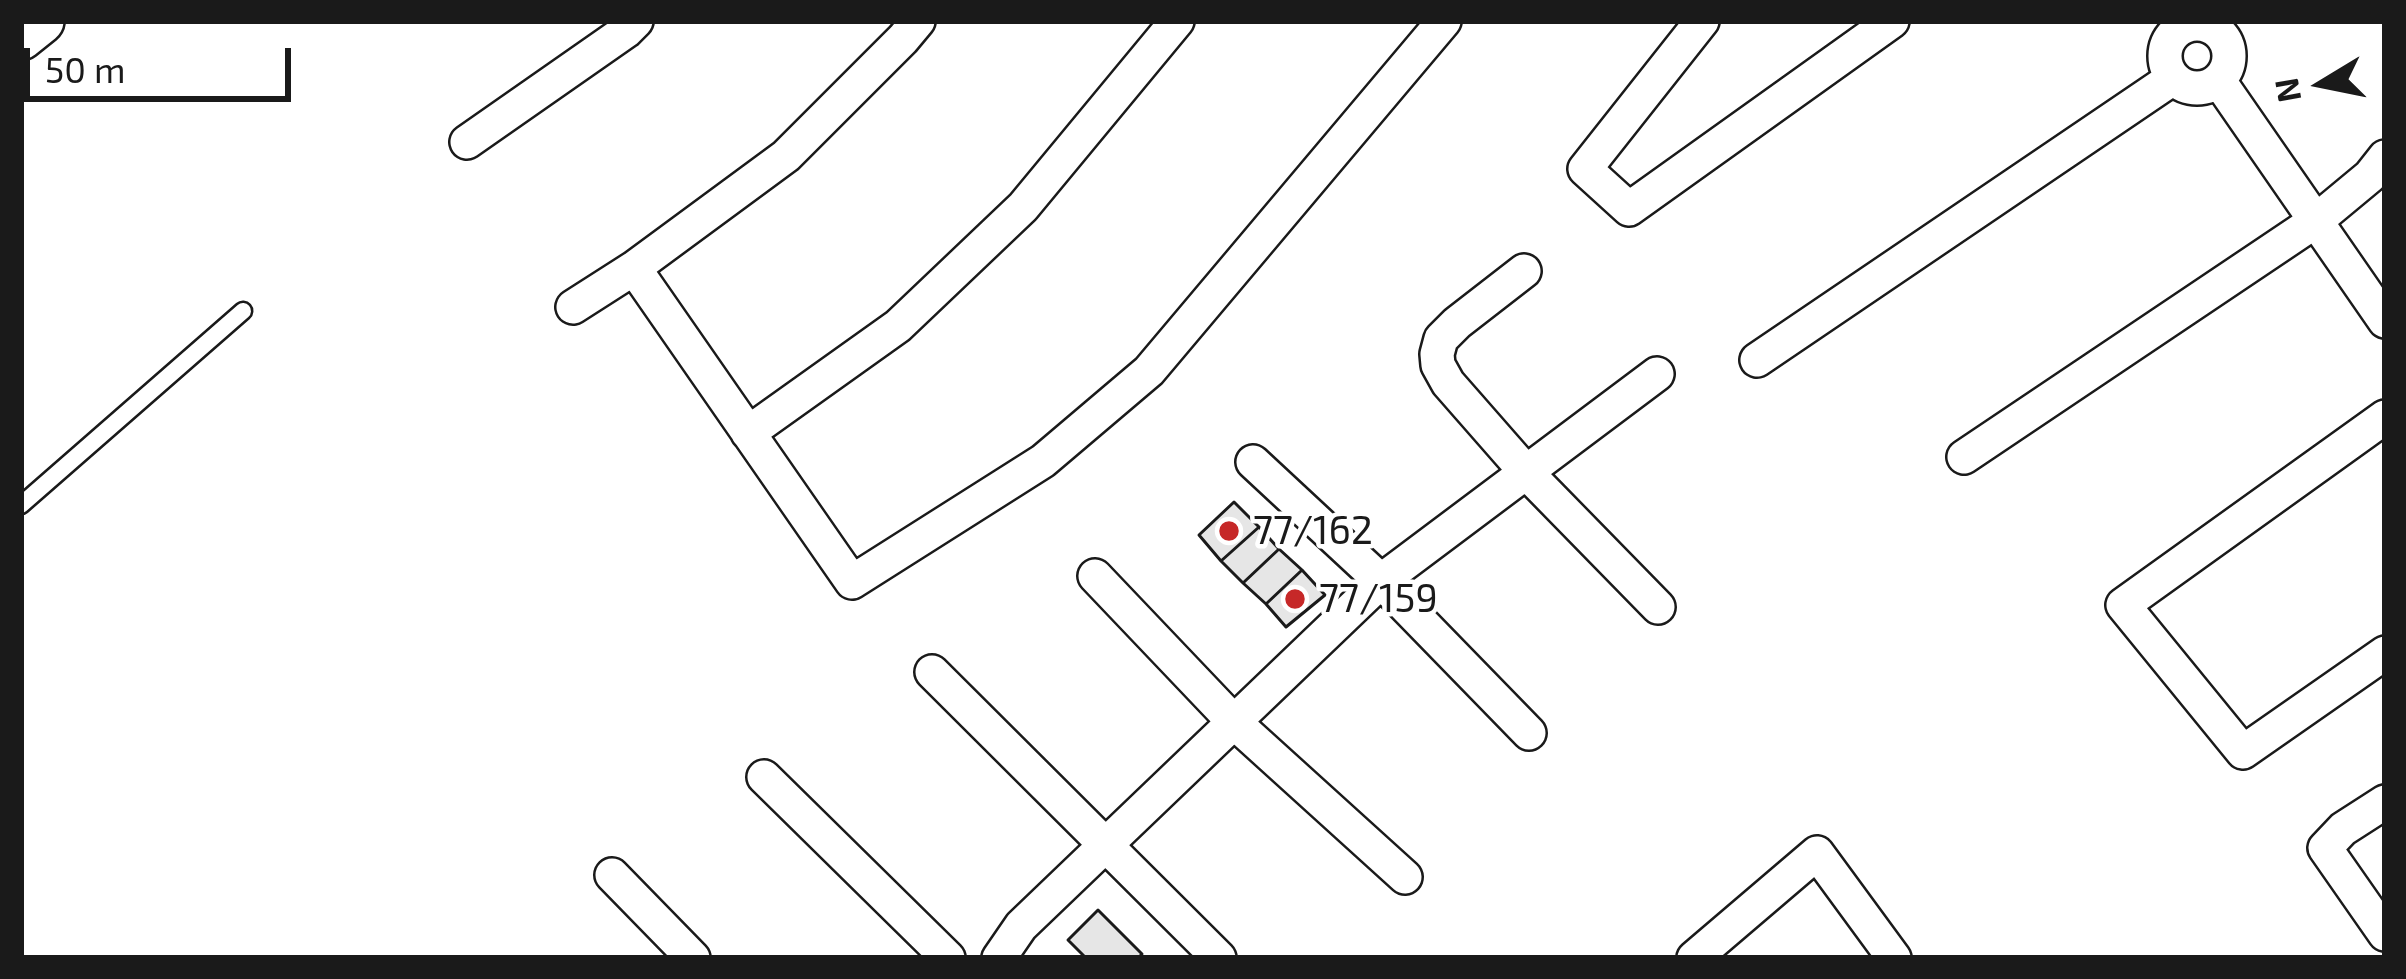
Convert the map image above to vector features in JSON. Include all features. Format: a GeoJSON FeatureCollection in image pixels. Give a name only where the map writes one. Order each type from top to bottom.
{"type":"FeatureCollection","features":[{"type":"Feature","properties":{"kind":"main road"},"geometry":{"type":"LineString","coordinates":[[21,37],[41,21]]}},
{"type":"Feature","properties":{"kind":"street"},"geometry":{"type":"LineString","coordinates":[[467,142],[636,21]]}},
{"type":"Feature","properties":{"kind":"street"},"geometry":{"type":"LineString","coordinates":[[573,307],[786,156],[918,21]]}},
{"type":"Feature","properties":{"kind":"street"},"geometry":{"type":"LineString","coordinates":[[748,433],[898,326],[1023,206],[1177,21]]}},
{"type":"Feature","properties":{"kind":"street"},"geometry":{"type":"LineString","coordinates":[[634,268],[852,583],[1042,461],[1149,371],[1444,21]]}},
{"type":"Feature","properties":{"kind":"street"},"geometry":{"type":"LineString","coordinates":[[1702,21],[1585,169],[1629,209],[1892,21]]}},
{"type":"Feature","properties":{"kind":"street"},"geometry":{"type":"LineString","coordinates":[[2171,27],[2227,28],[2230,58],[2219,81],[2196,89],[2173,78],[2164,55],[2171,27]]}},
{"type":"Feature","properties":{"kind":"street"},"geometry":{"type":"LineString","coordinates":[[1757,360],[2173,78]]}},
{"type":"Feature","properties":{"kind":"street"},"geometry":{"type":"LineString","coordinates":[[2219,81],[2385,321]]}},
{"type":"Feature","properties":{"kind":"street"},"geometry":{"type":"LineString","coordinates":[[1964,457],[2317,220],[2370,176],[2385,157]]}},
{"type":"Feature","properties":{"kind":"street"},"geometry":{"type":"LineString","coordinates":[[1524,271],[1456,323],[1442,339],[1438,365],[1448,383],[1526,472],[1658,607]]}},
{"type":"Feature","properties":{"kind":"street"},"geometry":{"type":"LineString","coordinates":[[999,958],[1021,926],[1381,581],[1657,374]]}},
{"type":"Feature","properties":{"kind":"street"},"geometry":{"type":"LineString","coordinates":[[2385,417],[2123,605],[2243,752],[2385,653]]}},
{"type":"Feature","properties":{"kind":"street"},"geometry":{"type":"LineString","coordinates":[[1253,462],[1381,581],[1529,733]]}},
{"type":"Feature","properties":{"kind":"street"},"geometry":{"type":"LineString","coordinates":[[1095,576],[1234,722],[1405,877]]}},
{"type":"Feature","properties":{"kind":"street"},"geometry":{"type":"LineString","coordinates":[[932,672],[1219,958]]}},
{"type":"Feature","properties":{"kind":"street"},"geometry":{"type":"LineString","coordinates":[[764,777],[948,958]]}},
{"type":"Feature","properties":{"kind":"street"},"geometry":{"type":"LineString","coordinates":[[2385,802],[2343,829],[2325,848],[2385,934]]}},
{"type":"Feature","properties":{"kind":"street"},"geometry":{"type":"LineString","coordinates":[[1694,958],[1817,853],[1894,958]]}},
{"type":"Feature","properties":{"kind":"street"},"geometry":{"type":"LineString","coordinates":[[612,875],[693,958]]}},
{"type":"Feature","properties":{"kind":"lane"},"geometry":{"type":"LineString","coordinates":[[21,505],[243,311]]}},
{"type":"Feature","properties":{"kind":"building","name":"77/162"},"geometry":{"type":"Polygon","coordinates":[[[1234,502],[1259,527],[1221,561],[1199,535],[1234,502]]]}},
{"type":"Feature","properties":{"kind":"building"},"geometry":{"type":"Polygon","coordinates":[[[1259,527],[1279,549],[1243,583],[1221,561],[1259,527]]]}},
{"type":"Feature","properties":{"kind":"building"},"geometry":{"type":"Polygon","coordinates":[[[1279,549],[1302,570],[1266,604],[1243,583],[1279,549]]]}},
{"type":"Feature","properties":{"kind":"building","name":"77/159"},"geometry":{"type":"Polygon","coordinates":[[[1302,570],[1325,595],[1286,627],[1266,604],[1302,570]]]}},
{"type":"Feature","properties":{"kind":"building"},"geometry":{"type":"Polygon","coordinates":[[[1098,910],[1142,954],[1138,958],[1086,958],[1068,940],[1098,910]]]}},
{"type":"Feature","properties":{"kind":"place","name":"77/162"},"geometry":{"type":"Point","coordinates":[1229,531]}},
{"type":"Feature","properties":{"kind":"place","name":"77/159"},"geometry":{"type":"Point","coordinates":[1295,599]}}]}
